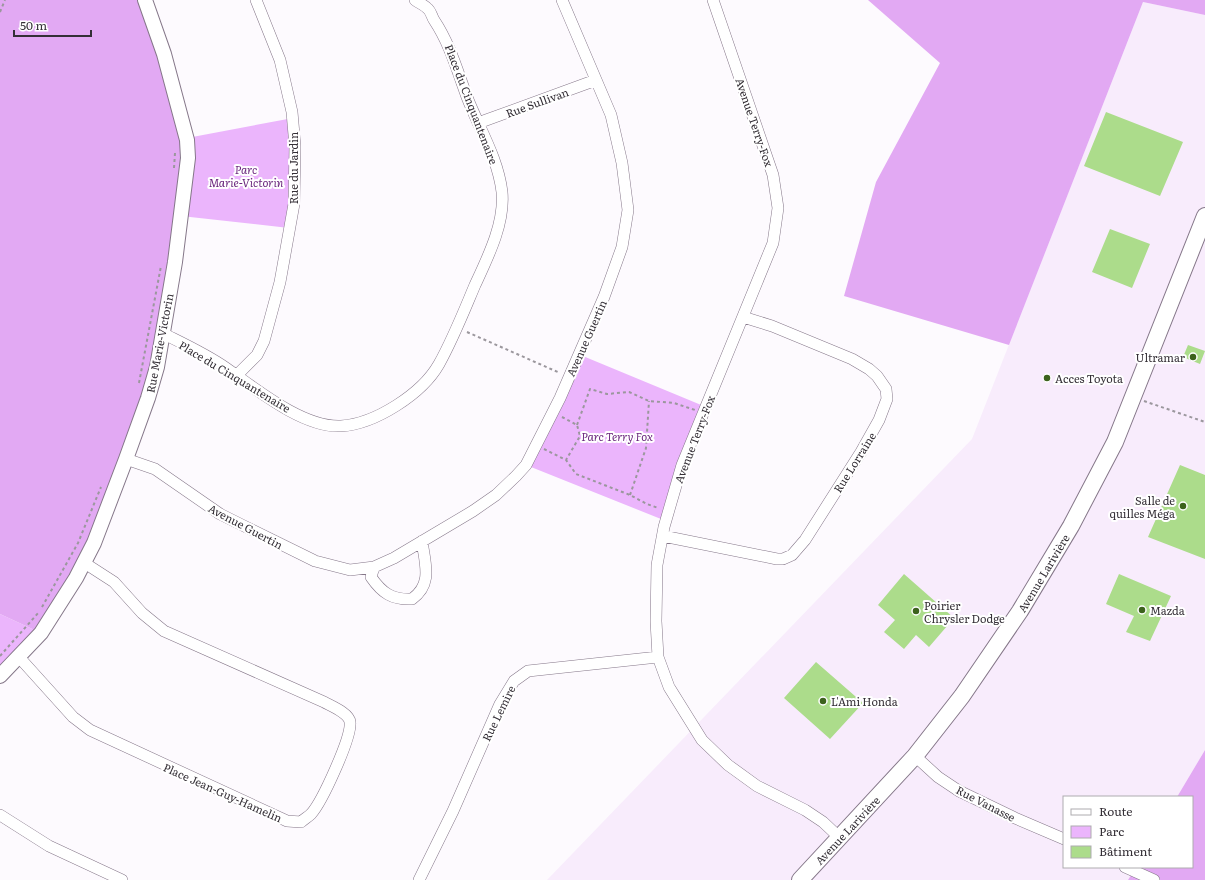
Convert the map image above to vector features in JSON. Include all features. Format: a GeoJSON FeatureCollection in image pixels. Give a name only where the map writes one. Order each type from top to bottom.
{"type":"FeatureCollection","features":[{"type":"Feature","properties":{"kind":"main road","name":"Avenue Larivière"},"geometry":{"type":"LineString","coordinates":[[800,880],[915,756],[962,696],[1020,611],[1094,484],[1134,397],[1205,216]]}},
{"type":"Feature","properties":{"kind":"street","name":"Rue Marie-Victorin"},"geometry":{"type":"LineString","coordinates":[[0,676],[41,633],[76,578],[94,543],[148,398],[157,367],[182,216],[188,158],[187,140],[164,54],[145,0]]}},
{"type":"Feature","properties":{"kind":"street","name":"Rue du Jardin"},"geometry":{"type":"LineString","coordinates":[[236,376],[257,355],[264,341],[280,282],[294,204],[294,146],[292,112],[280,60],[256,0]]}},
{"type":"Feature","properties":{"kind":"street","name":"Place du Cinquantenaire"},"geometry":{"type":"LineString","coordinates":[[162,333],[197,351],[273,402],[316,422],[328,425],[341,426],[366,421],[399,404],[419,388],[438,365],[457,327],[489,254],[500,220],[502,192],[490,148],[478,123],[447,40],[428,8],[415,0]]}},
{"type":"Feature","properties":{"kind":"street","name":"Avenue Guertin"},"geometry":{"type":"LineString","coordinates":[[126,459],[155,469],[220,514],[315,561],[344,570],[374,566],[394,558],[496,495],[526,464],[569,377],[612,276],[622,247],[628,210],[622,163],[611,115],[562,0]]}},
{"type":"Feature","properties":{"kind":"street","name":"Avenue Terry-Fox"},"geometry":{"type":"LineString","coordinates":[[713,0],[772,175],[778,208],[773,243],[682,465],[669,511],[657,565],[656,621],[658,657],[669,687],[702,740],[728,765],[757,786],[805,810],[823,822],[840,838]]}},
{"type":"Feature","properties":{"kind":"street","name":"Rue Sullivan"},"geometry":{"type":"LineString","coordinates":[[478,123],[596,80]]}},
{"type":"Feature","properties":{"kind":"street","name":"Rue Lorraine"},"geometry":{"type":"LineString","coordinates":[[663,536],[776,559],[783,559],[792,555],[805,540],[861,452],[885,408],[887,399],[886,389],[870,369],[852,359],[772,326],[743,317]]}},
{"type":"Feature","properties":{"kind":"street"},"geometry":{"type":"LineString","coordinates":[[374,566],[371,577],[385,594],[393,598],[412,599],[423,590],[425,584],[426,571],[422,541]]}},
{"type":"Feature","properties":{"kind":"street","name":"Place Jean-Guy-Hamelin"},"geometry":{"type":"LineString","coordinates":[[18,656],[73,717],[90,730],[287,820],[301,822],[311,814],[325,789],[347,741],[350,721],[347,716],[324,702],[164,631],[142,613],[114,582],[83,562]]}},
{"type":"Feature","properties":{"kind":"street","name":"Rue Lemire"},"geometry":{"type":"LineString","coordinates":[[419,880],[451,818],[500,704],[514,681],[528,671],[658,657]]}},
{"type":"Feature","properties":{"kind":"street","name":"Rue Vanasse"},"geometry":{"type":"LineString","coordinates":[[915,756],[938,777],[959,791],[1015,818],[1063,839]]}},
{"type":"Feature","properties":{"kind":"street"},"geometry":{"type":"LineString","coordinates":[[0,815],[49,846],[122,880]]}},
{"type":"Feature","properties":{"kind":"street"},"geometry":{"type":"LineString","coordinates":[[1127,868],[1154,880]]}},
{"type":"Feature","properties":{"kind":"path"},"geometry":{"type":"LineString","coordinates":[[0,12],[5,0]]}},
{"type":"Feature","properties":{"kind":"path"},"geometry":{"type":"LineString","coordinates":[[173,170],[175,148]]}},
{"type":"Feature","properties":{"kind":"path"},"geometry":{"type":"LineString","coordinates":[[138,386],[161,266]]}},
{"type":"Feature","properties":{"kind":"path"},"geometry":{"type":"LineString","coordinates":[[457,327],[569,377]]}},
{"type":"Feature","properties":{"kind":"path"},"geometry":{"type":"LineString","coordinates":[[566,460],[580,436],[577,425],[590,389],[606,394],[629,392],[649,401],[674,403],[704,413]]}},
{"type":"Feature","properties":{"kind":"path"},"geometry":{"type":"LineString","coordinates":[[1134,397],[1205,422]]}},
{"type":"Feature","properties":{"kind":"path"},"geometry":{"type":"LineString","coordinates":[[630,495],[646,448],[649,401]]}},
{"type":"Feature","properties":{"kind":"path"},"geometry":{"type":"LineString","coordinates":[[552,412],[577,425]]}},
{"type":"Feature","properties":{"kind":"path"},"geometry":{"type":"LineString","coordinates":[[536,445],[566,460],[576,474],[630,495],[647,504],[669,511]]}},
{"type":"Feature","properties":{"kind":"path"},"geometry":{"type":"LineString","coordinates":[[0,656],[40,611],[78,543],[102,486]]}},
{"type":"Feature","properties":{"kind":"shaded area"},"geometry":{"type":"Polygon","coordinates":[[[0,0],[145,0],[187,140],[157,367],[94,543],[41,633],[0,614],[0,0]]]}},
{"type":"Feature","properties":{"kind":"shaded area"},"geometry":{"type":"Polygon","coordinates":[[[868,0],[1205,0],[1205,15],[1143,2],[1009,345],[844,296],[876,182],[940,63],[868,0]]]}},
{"type":"Feature","properties":{"kind":"shaded area"},"geometry":{"type":"Polygon","coordinates":[[[1143,2],[1205,15],[1205,750],[1178,796],[1063,796],[1063,868],[1135,868],[1128,880],[547,880],[972,439],[1143,2]]]}},
{"type":"Feature","properties":{"kind":"shaded area"},"geometry":{"type":"Polygon","coordinates":[[[1205,750],[1205,880],[1128,880],[1135,868],[1193,868],[1193,796],[1178,796],[1205,750]]]}},
{"type":"Feature","properties":{"kind":"green space","name":"Parc Marie-Victorin"},"geometry":{"type":"Polygon","coordinates":[[[293,118],[289,228],[181,216],[187,138],[293,118]]]}},
{"type":"Feature","properties":{"kind":"green space","name":"Parc Terry Fox"},"geometry":{"type":"Polygon","coordinates":[[[578,354],[706,407],[666,521],[526,465],[578,354]]]}},
{"type":"Feature","properties":{"kind":"green space"},"geometry":{"type":"Polygon","coordinates":[[[0,614],[41,633],[0,676],[0,614]]]}},
{"type":"Feature","properties":{"kind":"building"},"geometry":{"type":"Polygon","coordinates":[[[1106,112],[1183,142],[1160,196],[1084,166],[1106,112]]]}},
{"type":"Feature","properties":{"kind":"building"},"geometry":{"type":"Polygon","coordinates":[[[1110,229],[1150,244],[1132,288],[1092,272],[1110,229]]]}},
{"type":"Feature","properties":{"kind":"building"},"geometry":{"type":"Polygon","coordinates":[[[1188,345],[1205,351],[1200,364],[1183,357],[1188,345]]]}},
{"type":"Feature","properties":{"kind":"building","name":"Salle de quilles Méga"},"geometry":{"type":"Polygon","coordinates":[[[1180,465],[1205,475],[1205,559],[1148,537],[1180,465]]]}},
{"type":"Feature","properties":{"kind":"building","name":"Poirier Chrysler Dodge"},"geometry":{"type":"Polygon","coordinates":[[[904,574],[954,618],[929,647],[916,635],[904,649],[884,632],[895,620],[878,605],[904,574]]]}},
{"type":"Feature","properties":{"kind":"building","name":"Mazda"},"geometry":{"type":"Polygon","coordinates":[[[1119,574],[1171,596],[1150,641],[1126,632],[1134,616],[1106,604],[1119,574]]]}},
{"type":"Feature","properties":{"kind":"building","name":"L'Ami Honda"},"geometry":{"type":"Polygon","coordinates":[[[816,662],[863,703],[830,739],[784,698],[816,662]]]}},
{"type":"Feature","properties":{"kind":"place","name":"Ultramar"},"geometry":{"type":"Point","coordinates":[1193,357]}},
{"type":"Feature","properties":{"kind":"place","name":"Acces Toyota"},"geometry":{"type":"Point","coordinates":[1047,378]}},
{"type":"Feature","properties":{"kind":"place","name":"Salle de quilles Méga"},"geometry":{"type":"Point","coordinates":[1183,506]}},
{"type":"Feature","properties":{"kind":"place","name":"Mazda"},"geometry":{"type":"Point","coordinates":[1142,610]}},
{"type":"Feature","properties":{"kind":"place","name":"Poirier Chrysler Dodge"},"geometry":{"type":"Point","coordinates":[916,611]}},
{"type":"Feature","properties":{"kind":"place","name":"L'Ami Honda"},"geometry":{"type":"Point","coordinates":[823,701]}}]}
